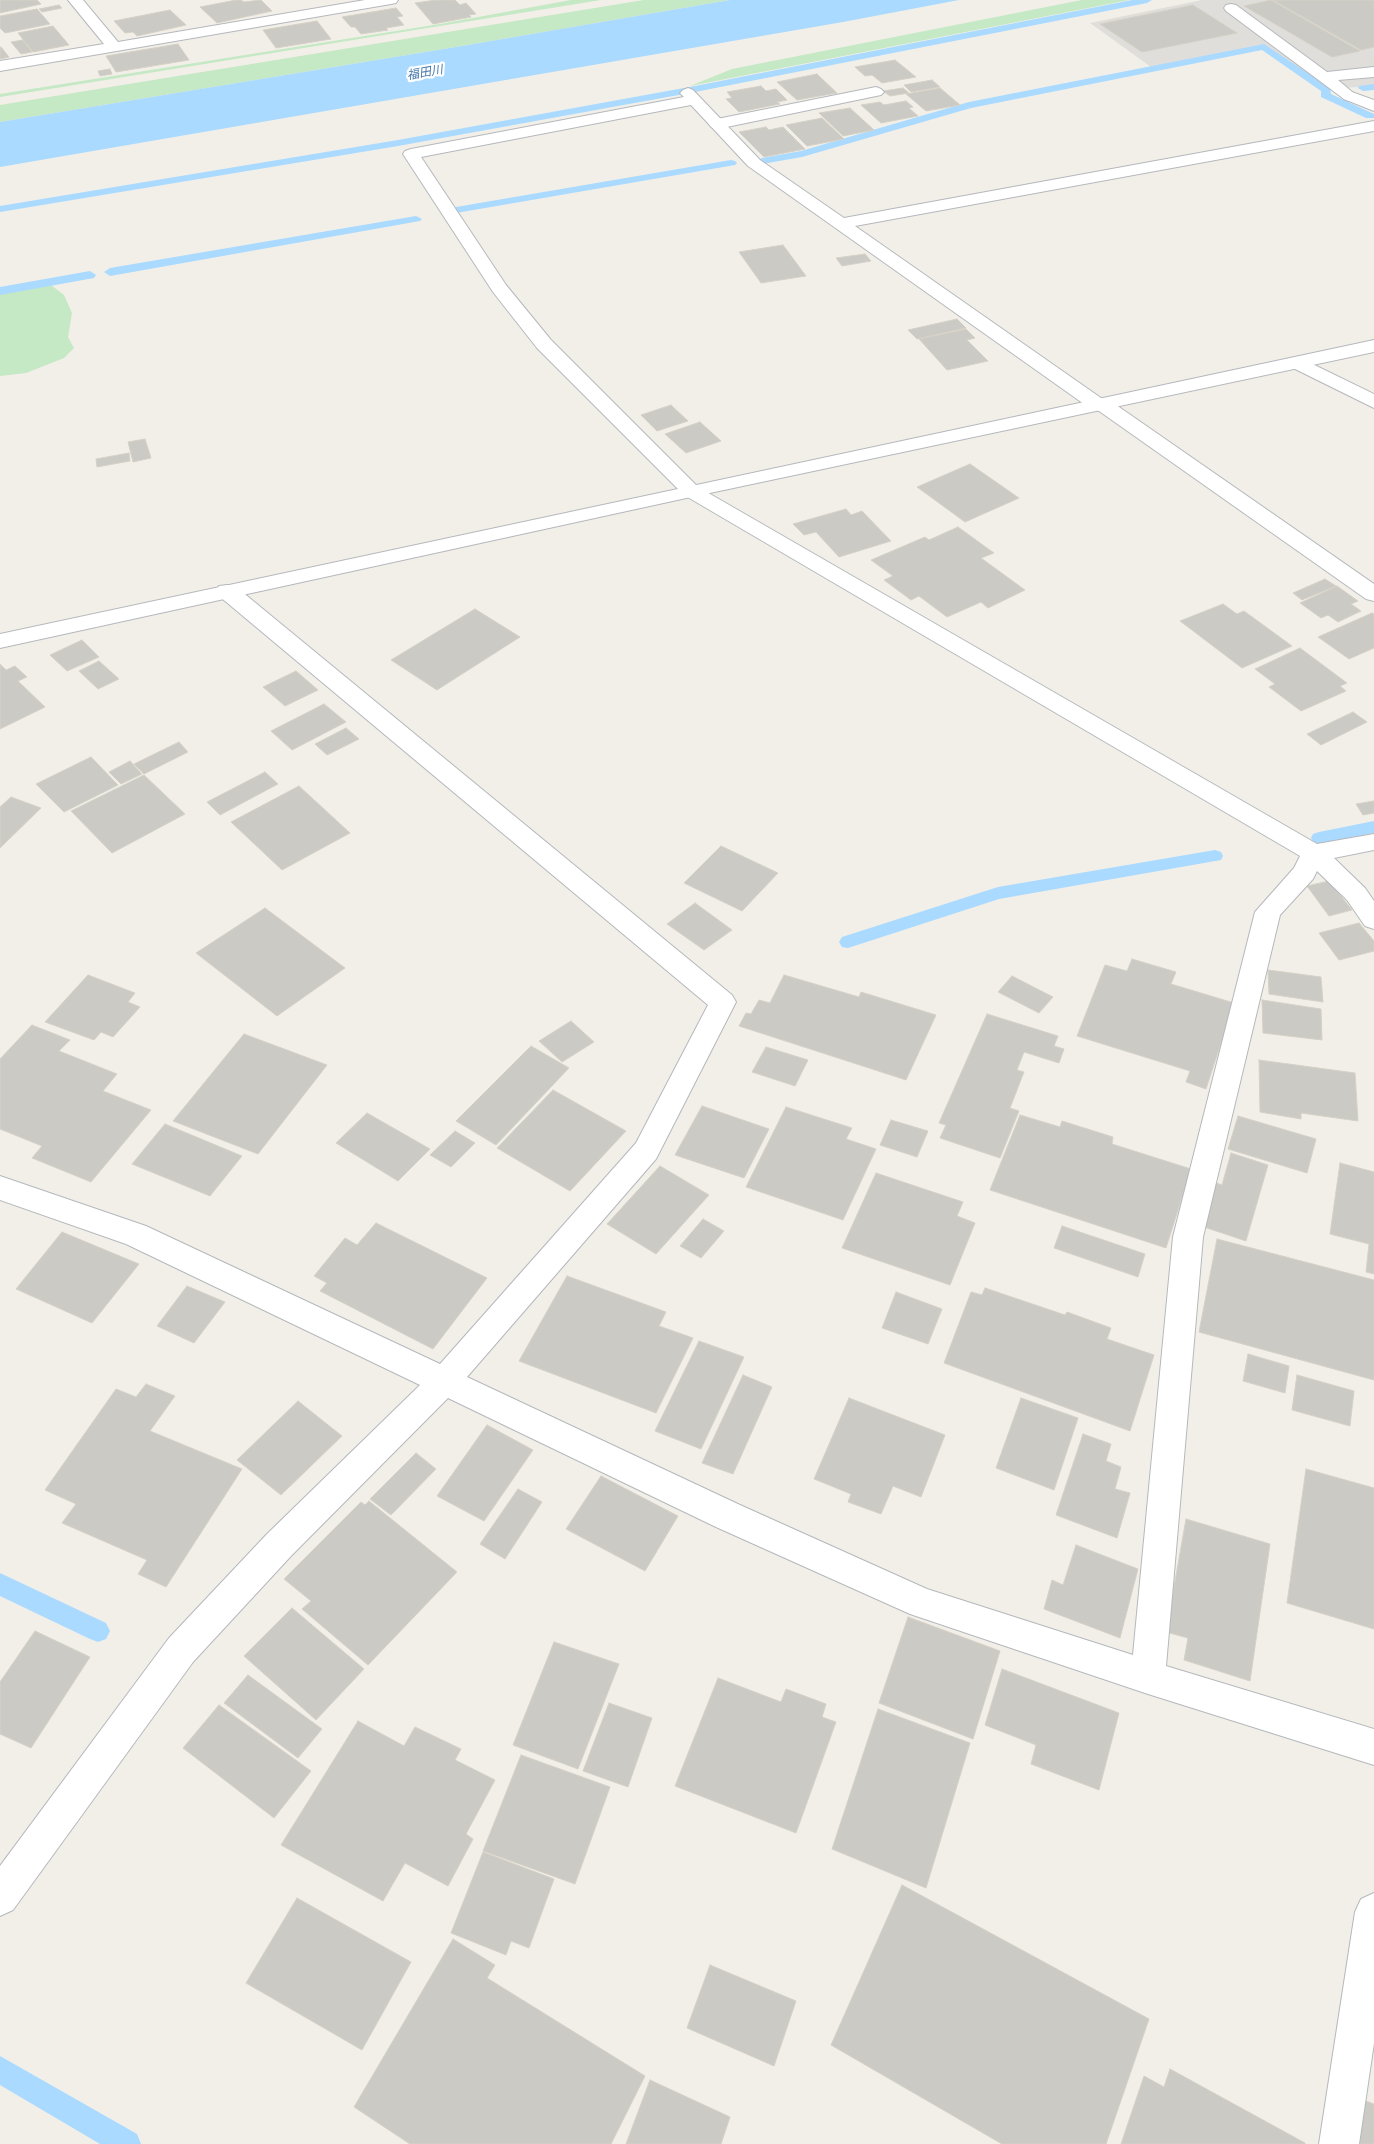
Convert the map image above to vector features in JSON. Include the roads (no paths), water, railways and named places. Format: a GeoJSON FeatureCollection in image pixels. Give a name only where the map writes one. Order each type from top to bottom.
{"type":"FeatureCollection","features":[{"type":"Feature","properties":{"kind":"street"},"geometry":{"type":"LineString","coordinates":[[75,0],[115,47]]}},
{"type":"Feature","properties":{"kind":"street"},"geometry":{"type":"LineString","coordinates":[[290,0],[305,14]]}},
{"type":"Feature","properties":{"kind":"street"},"geometry":{"type":"LineString","coordinates":[[0,66],[391,0]]}},
{"type":"Feature","properties":{"kind":"street"},"geometry":{"type":"LineString","coordinates":[[1231,8],[1350,96],[1374,106]]}},
{"type":"Feature","properties":{"kind":"street"},"geometry":{"type":"LineString","coordinates":[[1325,77],[1374,72]]}},
{"type":"Feature","properties":{"kind":"street"},"geometry":{"type":"LineString","coordinates":[[717,124],[876,92]]}},
{"type":"Feature","properties":{"kind":"street"},"geometry":{"type":"LineString","coordinates":[[1374,594],[754,163],[691,97],[411,154],[499,288],[544,344],[691,491],[1314,853],[1356,894],[1374,920]]}},
{"type":"Feature","properties":{"kind":"street"},"geometry":{"type":"LineString","coordinates":[[840,224],[1374,126]]}},
{"type":"Feature","properties":{"kind":"street"},"geometry":{"type":"LineString","coordinates":[[0,641],[691,491],[1374,346]]}},
{"type":"Feature","properties":{"kind":"street"},"geometry":{"type":"LineString","coordinates":[[1298,363],[1374,402]]}},
{"type":"Feature","properties":{"kind":"street"},"geometry":{"type":"LineString","coordinates":[[0,1897],[181,1650],[279,1545],[444,1382],[646,1152],[723,1002],[227,591]]}},
{"type":"Feature","properties":{"kind":"street"},"geometry":{"type":"LineString","coordinates":[[1314,853],[1374,842]]}},
{"type":"Feature","properties":{"kind":"street"},"geometry":{"type":"LineString","coordinates":[[1148,1677],[1188,1237],[1268,912],[1304,872],[1314,853]]}},
{"type":"Feature","properties":{"kind":"street"},"geometry":{"type":"LineString","coordinates":[[0,1188],[136,1235],[728,1516],[922,1603],[1148,1677],[1374,1747]]}},
{"type":"Feature","properties":{"kind":"street"},"geometry":{"type":"LineString","coordinates":[[1340,2144],[1374,1912]]}},
{"type":"Feature","properties":{"kind":"water","name":"福田川"},"geometry":{"type":"Polygon","coordinates":[[[730,0],[959,0],[843,22],[0,167],[0,122],[730,0]]]}},
{"type":"Feature","properties":{"kind":"waterway"},"geometry":{"type":"LineString","coordinates":[[0,209],[398,143],[695,89],[1147,0]]}},
{"type":"Feature","properties":{"kind":"waterway"},"geometry":{"type":"LineString","coordinates":[[762,161],[802,154],[969,105],[1264,47],[1326,90],[1325,95],[1370,116]]}},
{"type":"Feature","properties":{"kind":"waterway"},"geometry":{"type":"LineString","coordinates":[[1363,88],[1374,87]]}},
{"type":"Feature","properties":{"kind":"waterway"},"geometry":{"type":"LineString","coordinates":[[456,210],[731,163]]}},
{"type":"Feature","properties":{"kind":"waterway"},"geometry":{"type":"LineString","coordinates":[[110,272],[416,219]]}},
{"type":"Feature","properties":{"kind":"waterway"},"geometry":{"type":"LineString","coordinates":[[0,291],[90,275]]}},
{"type":"Feature","properties":{"kind":"waterway"},"geometry":{"type":"LineString","coordinates":[[1319,838],[1374,827]]}},
{"type":"Feature","properties":{"kind":"waterway"},"geometry":{"type":"LineString","coordinates":[[848,942],[998,893],[1215,856]]}},
{"type":"Feature","properties":{"kind":"waterway"},"geometry":{"type":"LineString","coordinates":[[0,1584],[98,1631]]}},
{"type":"Feature","properties":{"kind":"waterway"},"geometry":{"type":"LineString","coordinates":[[0,2070],[127,2144]]}}]}
